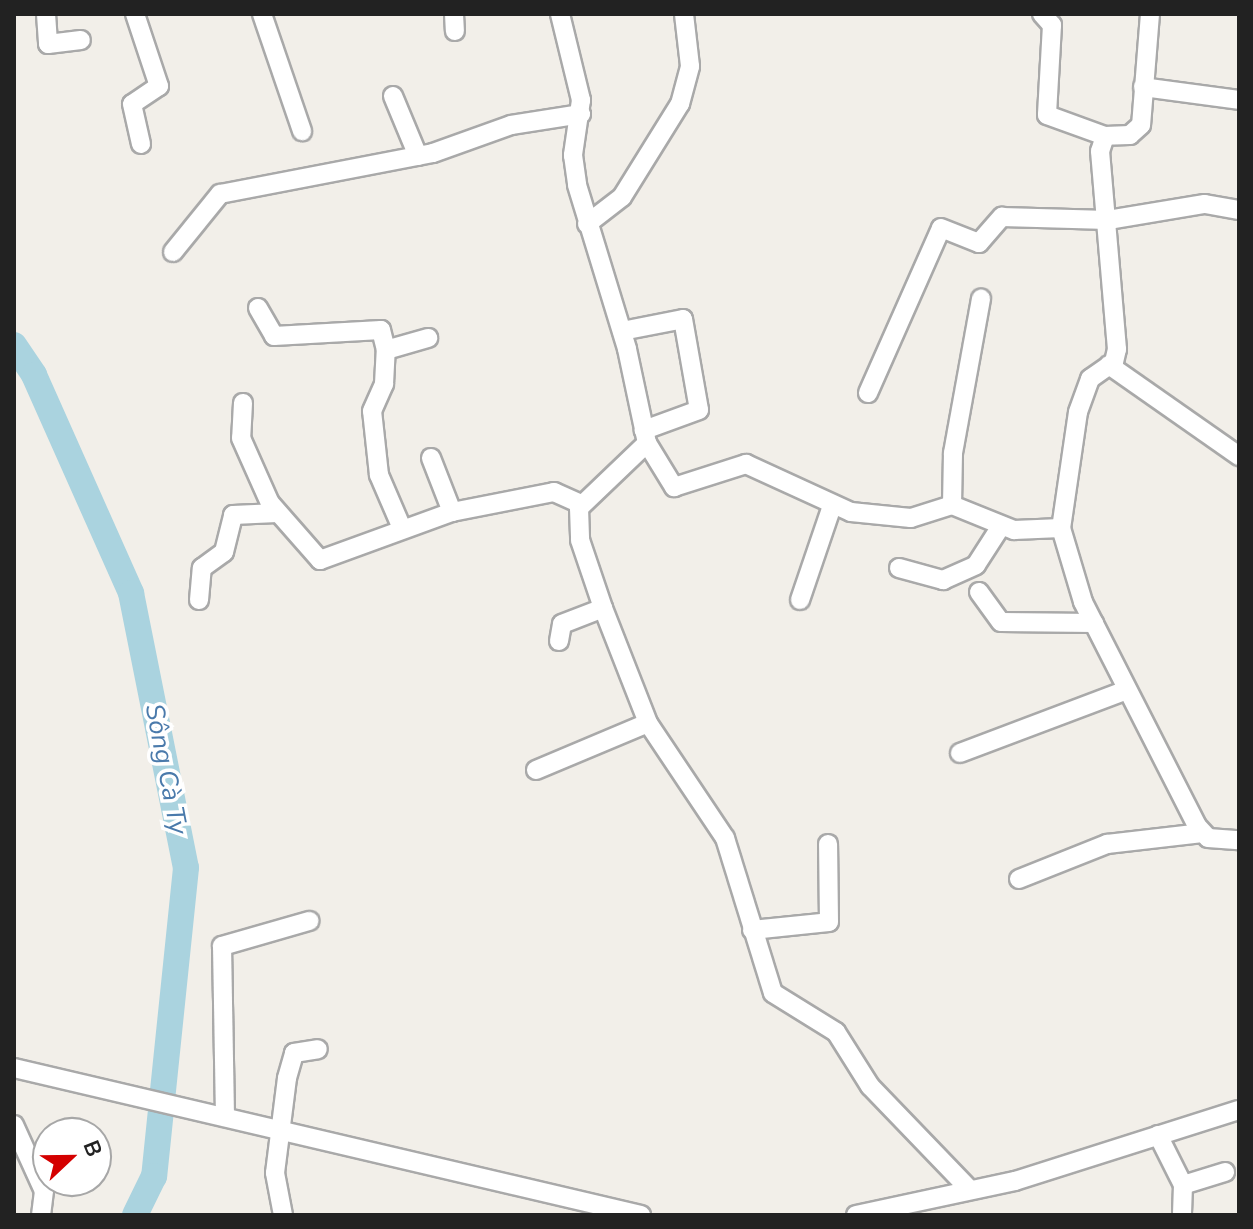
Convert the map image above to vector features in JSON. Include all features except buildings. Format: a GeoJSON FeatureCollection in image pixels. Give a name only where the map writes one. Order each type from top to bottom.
{"type":"FeatureCollection","features":[{"type":"Feature","properties":{"kind":"street"},"geometry":{"type":"LineString","coordinates":[[46,14],[48,44],[81,40]]}},
{"type":"Feature","properties":{"kind":"street"},"geometry":{"type":"LineString","coordinates":[[135,14],[159,86],[132,104],[141,144]]}},
{"type":"Feature","properties":{"kind":"street"},"geometry":{"type":"LineString","coordinates":[[262,14],[302,131]]}},
{"type":"Feature","properties":{"kind":"street"},"geometry":{"type":"LineString","coordinates":[[560,14],[581,114],[573,162],[587,224],[622,331],[645,436],[669,485],[746,464],[832,506],[911,518],[952,505],[1001,526],[1061,528]]}},
{"type":"Feature","properties":{"kind":"street"},"geometry":{"type":"LineString","coordinates":[[587,224],[622,197],[680,104],[690,66],[684,14]]}},
{"type":"Feature","properties":{"kind":"street"},"geometry":{"type":"LineString","coordinates":[[1042,14],[1052,25],[1047,115],[1105,136],[1139,130],[1150,14]]}},
{"type":"Feature","properties":{"kind":"street"},"geometry":{"type":"LineString","coordinates":[[1143,87],[1239,100]]}},
{"type":"Feature","properties":{"kind":"street"},"geometry":{"type":"LineString","coordinates":[[393,96],[418,156]]}},
{"type":"Feature","properties":{"kind":"street"},"geometry":{"type":"LineString","coordinates":[[173,252],[220,194],[418,156],[511,125],[581,114]]}},
{"type":"Feature","properties":{"kind":"street"},"geometry":{"type":"LineString","coordinates":[[1105,136],[1108,220],[1118,306],[1109,365],[1090,379],[1078,412],[1061,528],[1094,623],[1124,691],[1202,833]]}},
{"type":"Feature","properties":{"kind":"street"},"geometry":{"type":"LineString","coordinates":[[868,393],[941,228],[979,243],[1002,217],[1108,220],[1205,204],[1239,210]]}},
{"type":"Feature","properties":{"kind":"street"},"geometry":{"type":"LineString","coordinates":[[952,505],[953,453],[981,299]]}},
{"type":"Feature","properties":{"kind":"street"},"geometry":{"type":"LineString","coordinates":[[258,308],[274,336],[381,330],[386,350],[384,384],[371,417],[379,475],[401,526]]}},
{"type":"Feature","properties":{"kind":"street"},"geometry":{"type":"LineString","coordinates":[[622,331],[683,319],[699,410],[645,436],[581,504],[580,540],[648,723],[725,838],[752,930],[777,998],[836,1032],[870,1086],[970,1190]]}},
{"type":"Feature","properties":{"kind":"street"},"geometry":{"type":"LineString","coordinates":[[386,350],[428,338]]}},
{"type":"Feature","properties":{"kind":"street"},"geometry":{"type":"LineString","coordinates":[[1109,365],[1239,456]]}},
{"type":"Feature","properties":{"kind":"street"},"geometry":{"type":"LineString","coordinates":[[243,403],[241,438],[277,513],[325,561],[401,526],[452,512],[554,492],[581,504]]}},
{"type":"Feature","properties":{"kind":"street"},"geometry":{"type":"LineString","coordinates":[[431,458],[452,512]]}},
{"type":"Feature","properties":{"kind":"street"},"geometry":{"type":"LineString","coordinates":[[800,600],[832,506]]}},
{"type":"Feature","properties":{"kind":"street"},"geometry":{"type":"LineString","coordinates":[[199,600],[202,568],[224,552],[233,515],[277,513]]}},
{"type":"Feature","properties":{"kind":"street"},"geometry":{"type":"LineString","coordinates":[[899,568],[943,580],[976,565],[1001,526]]}},
{"type":"Feature","properties":{"kind":"street"},"geometry":{"type":"LineString","coordinates":[[979,592],[1001,622],[1094,623]]}},
{"type":"Feature","properties":{"kind":"street"},"geometry":{"type":"LineString","coordinates":[[559,641],[562,624],[603,608]]}},
{"type":"Feature","properties":{"kind":"street"},"geometry":{"type":"LineString","coordinates":[[960,753],[1124,691]]}},
{"type":"Feature","properties":{"kind":"street"},"geometry":{"type":"LineString","coordinates":[[536,770],[648,723]]}},
{"type":"Feature","properties":{"kind":"street"},"geometry":{"type":"LineString","coordinates":[[1019,879],[1107,844],[1202,833],[1239,840]]}},
{"type":"Feature","properties":{"kind":"street"},"geometry":{"type":"LineString","coordinates":[[752,930],[829,922],[828,844]]}},
{"type":"Feature","properties":{"kind":"street"},"geometry":{"type":"LineString","coordinates":[[220,1115],[222,946],[309,921]]}},
{"type":"Feature","properties":{"kind":"street"},"geometry":{"type":"LineString","coordinates":[[283,1215],[275,1173],[279,1129],[294,1053],[318,1049]]}},
{"type":"Feature","properties":{"kind":"street"},"geometry":{"type":"LineString","coordinates":[[14,1068],[641,1215]]}},
{"type":"Feature","properties":{"kind":"street"},"geometry":{"type":"LineString","coordinates":[[860,1215],[970,1190],[1239,1110]]}},
{"type":"Feature","properties":{"kind":"street"},"geometry":{"type":"LineString","coordinates":[[14,1125],[44,1191],[41,1215]]}},
{"type":"Feature","properties":{"kind":"street"},"geometry":{"type":"LineString","coordinates":[[1158,1135],[1183,1185],[1182,1215]]}},
{"type":"Feature","properties":{"kind":"street"},"geometry":{"type":"LineString","coordinates":[[1183,1185],[1225,1172]]}},
{"type":"Feature","properties":{"kind":"waterway","name":"Sông Cà Ty"},"geometry":{"type":"LineString","coordinates":[[14,345],[34,375],[131,593],[186,868],[154,1176],[135,1215]]}}]}
